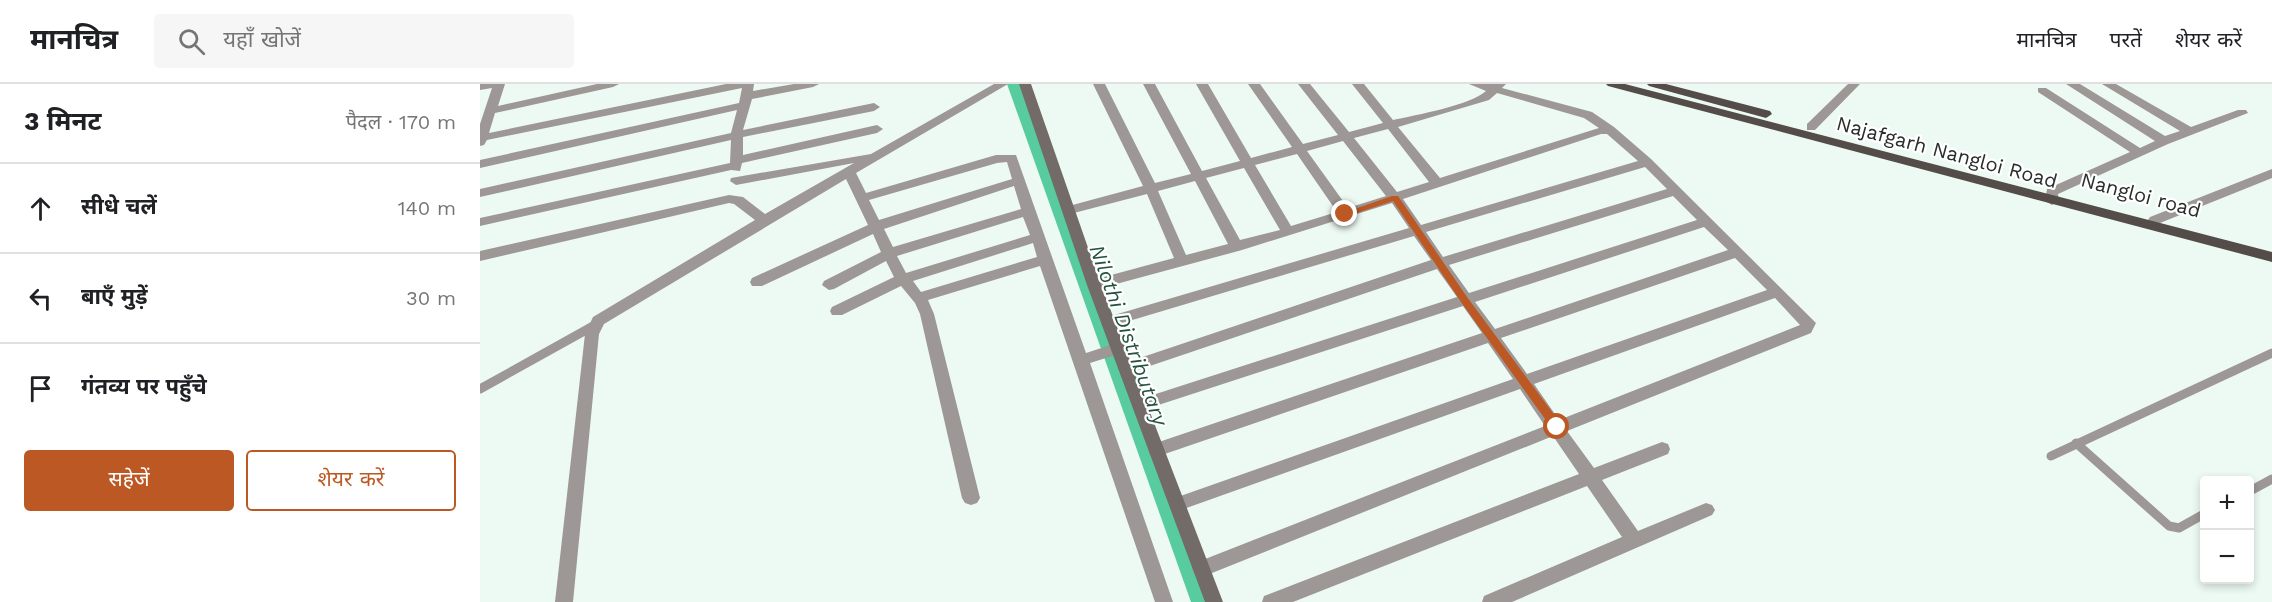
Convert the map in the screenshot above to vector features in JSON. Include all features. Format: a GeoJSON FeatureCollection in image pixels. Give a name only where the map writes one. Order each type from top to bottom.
{"type":"FeatureCollection","features":[{"type":"Feature","properties":{"kind":"main road","name":"Najafgarh Nangloi Road"},"geometry":{"type":"LineString","coordinates":[[1612,84],[2052,196],[2272,257]]}},
{"type":"Feature","properties":{"kind":"main road","name":"Nangloi road"},"geometry":{"type":"LineString","coordinates":[[1653,84],[2052,196],[2272,249]]}},
{"type":"Feature","properties":{"kind":"street"},"geometry":{"type":"LineString","coordinates":[[480,87],[496,84]]}},
{"type":"Feature","properties":{"kind":"street"},"geometry":{"type":"LineString","coordinates":[[496,84],[487,109],[481,137],[746,92],[813,84]]}},
{"type":"Feature","properties":{"kind":"street"},"geometry":{"type":"LineString","coordinates":[[487,109],[613,84]]}},
{"type":"Feature","properties":{"kind":"street"},"geometry":{"type":"LineString","coordinates":[[564,602],[595,325],[605,316],[764,220],[1002,84]]}},
{"type":"Feature","properties":{"kind":"street"},"geometry":{"type":"LineString","coordinates":[[1025,84],[1094,285],[1109,322],[1116,349],[1127,368],[1214,602]]}},
{"type":"Feature","properties":{"kind":"street"},"geometry":{"type":"LineString","coordinates":[[1099,84],[1151,189],[1182,262]]}},
{"type":"Feature","properties":{"kind":"street"},"geometry":{"type":"LineString","coordinates":[[1149,84],[1237,247]]}},
{"type":"Feature","properties":{"kind":"street"},"geometry":{"type":"LineString","coordinates":[[1202,84],[1288,232]]}},
{"type":"Feature","properties":{"kind":"street"},"geometry":{"type":"LineString","coordinates":[[1254,84],[1298,150],[1345,214]]}},
{"type":"Feature","properties":{"kind":"street"},"geometry":{"type":"LineString","coordinates":[[1304,84],[1395,198],[1635,541]]}},
{"type":"Feature","properties":{"kind":"street"},"geometry":{"type":"LineString","coordinates":[[1358,84],[1437,183]]}},
{"type":"Feature","properties":{"kind":"street"},"geometry":{"type":"LineString","coordinates":[[1202,568],[1809,327],[1809,322],[1778,291],[1705,222],[1647,162],[1610,130],[1588,115],[1498,87],[1474,84]]}},
{"type":"Feature","properties":{"kind":"street"},"geometry":{"type":"LineString","coordinates":[[1811,127],[1854,84]]}},
{"type":"Feature","properties":{"kind":"street"},"geometry":{"type":"LineString","coordinates":[[2072,84],[2164,141]]}},
{"type":"Feature","properties":{"kind":"street"},"geometry":{"type":"LineString","coordinates":[[2108,84],[2188,131]]}},
{"type":"Feature","properties":{"kind":"street"},"geometry":{"type":"LineString","coordinates":[[1070,210],[1480,100],[1498,87]]}},
{"type":"Feature","properties":{"kind":"street"},"geometry":{"type":"LineString","coordinates":[[2042,90],[2138,152]]}},
{"type":"Feature","properties":{"kind":"street"},"geometry":{"type":"LineString","coordinates":[[735,198],[736,135],[746,92]]}},
{"type":"Feature","properties":{"kind":"street"},"geometry":{"type":"LineString","coordinates":[[480,164],[746,92]]}},
{"type":"Feature","properties":{"kind":"street"},"geometry":{"type":"LineString","coordinates":[[480,193],[736,135],[874,107]]}},
{"type":"Feature","properties":{"kind":"street"},"geometry":{"type":"LineString","coordinates":[[2052,196],[2138,152],[2188,131],[2242,113]]}},
{"type":"Feature","properties":{"kind":"street"},"geometry":{"type":"LineString","coordinates":[[480,222],[877,129]]}},
{"type":"Feature","properties":{"kind":"street"},"geometry":{"type":"LineString","coordinates":[[1094,285],[1288,232],[1600,130],[1610,130]]}},
{"type":"Feature","properties":{"kind":"street"},"geometry":{"type":"LineString","coordinates":[[736,181],[880,155]]}},
{"type":"Feature","properties":{"kind":"street"},"geometry":{"type":"LineString","coordinates":[[863,198],[1008,156],[1014,161],[1018,182],[1037,237],[1085,359],[1164,602]]}},
{"type":"Feature","properties":{"kind":"street"},"geometry":{"type":"LineString","coordinates":[[1109,322],[1647,162]]}},
{"type":"Feature","properties":{"kind":"street"},"geometry":{"type":"LineString","coordinates":[[849,172],[903,279],[918,298],[929,321],[971,498]]}},
{"type":"Feature","properties":{"kind":"street"},"geometry":{"type":"LineString","coordinates":[[2155,220],[2272,172]]}},
{"type":"Feature","properties":{"kind":"street"},"geometry":{"type":"LineString","coordinates":[[758,282],[877,226],[1018,182]]}},
{"type":"Feature","properties":{"kind":"street"},"geometry":{"type":"LineString","coordinates":[[1127,368],[1439,263],[1674,191]]}},
{"type":"Feature","properties":{"kind":"street"},"geometry":{"type":"LineString","coordinates":[[480,256],[735,198],[764,220]]}},
{"type":"Feature","properties":{"kind":"street"},"geometry":{"type":"LineString","coordinates":[[829,285],[890,254],[1028,211]]}},
{"type":"Feature","properties":{"kind":"street"},"geometry":{"type":"LineString","coordinates":[[1140,405],[1705,222]]}},
{"type":"Feature","properties":{"kind":"street"},"geometry":{"type":"LineString","coordinates":[[837,311],[903,279],[1037,237]]}},
{"type":"Feature","properties":{"kind":"street"},"geometry":{"type":"LineString","coordinates":[[1156,450],[1738,252]]}},
{"type":"Feature","properties":{"kind":"street"},"geometry":{"type":"LineString","coordinates":[[918,298],[1046,259]]}},
{"type":"Feature","properties":{"kind":"street"},"geometry":{"type":"LineString","coordinates":[[1178,504],[1778,291]]}},
{"type":"Feature","properties":{"kind":"street"},"geometry":{"type":"LineString","coordinates":[[1085,359],[1116,349]]}},
{"type":"Feature","properties":{"kind":"street"},"geometry":{"type":"LineString","coordinates":[[1271,602],[1662,449]]}},
{"type":"Feature","properties":{"kind":"street"},"geometry":{"type":"LineString","coordinates":[[1491,602],[1706,510]]}},
{"type":"Feature","properties":{"kind":"lane"},"geometry":{"type":"LineString","coordinates":[[480,389],[595,325]]}},
{"type":"Feature","properties":{"kind":"lane"},"geometry":{"type":"LineString","coordinates":[[2051,456],[2272,353]]}},
{"type":"Feature","properties":{"kind":"lane"},"geometry":{"type":"LineString","coordinates":[[2076,443],[2169,526],[2179,528],[2200,517]]}},
{"type":"Feature","properties":{"kind":"lane"},"geometry":{"type":"LineString","coordinates":[[2254,489],[2272,479]]}},
{"type":"Feature","properties":{"kind":"waterway","name":"Nilothi Distributary"},"geometry":{"type":"LineString","coordinates":[[1014,84],[1202,602]]}},
{"type":"Feature","properties":{"kind":"route"},"geometry":{"type":"LineString","coordinates":[[1345,214],[1395,198],[1464,299],[1557,427]]}}]}
